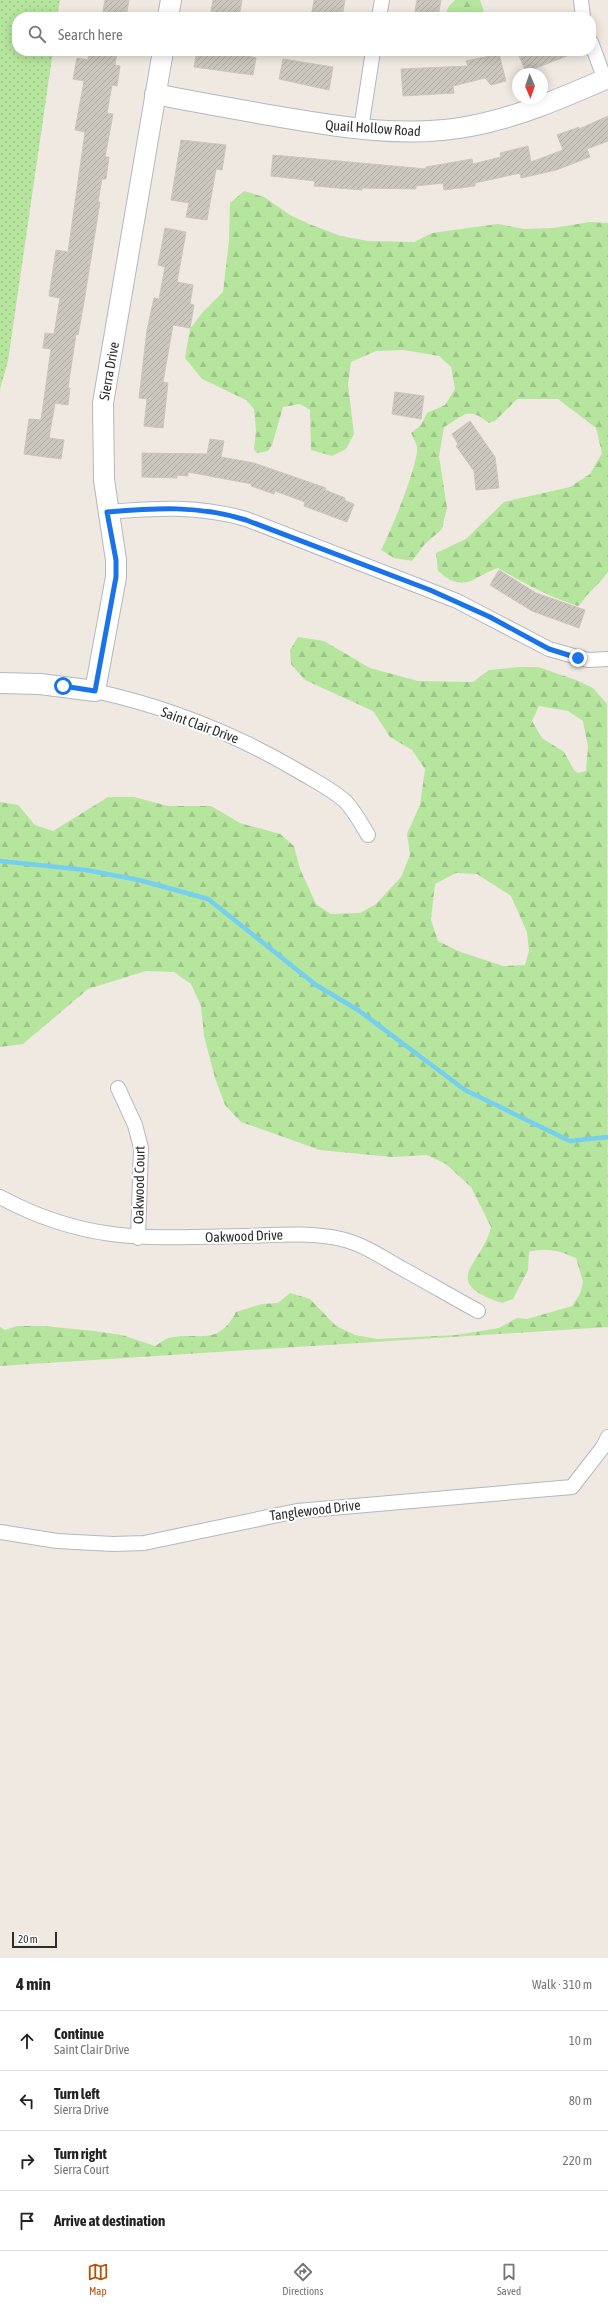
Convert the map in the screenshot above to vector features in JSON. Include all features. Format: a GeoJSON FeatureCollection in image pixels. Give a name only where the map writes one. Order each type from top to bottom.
{"type":"FeatureCollection","features":[{"type":"Feature","properties":{"kind":"street"},"geometry":{"type":"LineString","coordinates":[[169,12],[171,0]]}},
{"type":"Feature","properties":{"kind":"street"},"geometry":{"type":"LineString","coordinates":[[380,12],[382,0]]}},
{"type":"Feature","properties":{"kind":"street"},"geometry":{"type":"LineString","coordinates":[[581,0],[582,12]]}},
{"type":"Feature","properties":{"kind":"street"},"geometry":{"type":"LineString","coordinates":[[596,54],[606,79]]}},
{"type":"Feature","properties":{"kind":"street","name":"Sierra Drive"},"geometry":{"type":"LineString","coordinates":[[95,691],[116,577],[116,560],[107,512],[102,454],[103,403],[162,56]]}},
{"type":"Feature","properties":{"kind":"street"},"geometry":{"type":"LineString","coordinates":[[361,129],[372,56]]}},
{"type":"Feature","properties":{"kind":"street","name":"Quail Hollow Road"},"geometry":{"type":"LineString","coordinates":[[156,94],[327,125],[361,129],[413,132],[470,127],[520,114],[606,79]]}},
{"type":"Feature","properties":{"kind":"street"},"geometry":{"type":"LineString","coordinates":[[107,512],[176,508],[219,512],[246,520],[430,590],[490,617],[549,649],[588,660],[608,659]]}},
{"type":"Feature","properties":{"kind":"street","name":"Saint Clair Drive"},"geometry":{"type":"LineString","coordinates":[[0,683],[40,684],[95,691],[195,720],[220,730],[266,751],[323,785],[345,801],[357,815],[368,834]]}},
{"type":"Feature","properties":{"kind":"street","name":"Oakwood Court"},"geometry":{"type":"LineString","coordinates":[[118,1088],[135,1125],[141,1148],[138,1238]]}},
{"type":"Feature","properties":{"kind":"street","name":"Oakwood Drive"},"geometry":{"type":"LineString","coordinates":[[0,1197],[23,1209],[60,1224],[111,1235],[138,1238],[299,1234],[342,1239],[374,1252],[478,1311]]}},
{"type":"Feature","properties":{"kind":"street","name":"Tanglewood Drive"},"geometry":{"type":"LineString","coordinates":[[0,1532],[57,1541],[113,1544],[144,1543],[291,1512],[572,1487],[603,1447],[608,1437]]}},
{"type":"Feature","properties":{"kind":"green space"},"geometry":{"type":"Polygon","coordinates":[[[0,0],[60,0],[58,12],[12,12],[12,56],[52,56],[8,361],[0,389],[0,0]]]}},
{"type":"Feature","properties":{"kind":"green space"},"geometry":{"type":"Polygon","coordinates":[[[455,0],[480,0],[484,12],[446,12],[449,6],[455,0]]]}},
{"type":"Feature","properties":{"kind":"green space"},"geometry":{"type":"Polygon","coordinates":[[[244,191],[264,197],[290,215],[309,224],[341,236],[368,241],[414,242],[432,233],[498,224],[524,229],[553,228],[590,222],[608,223],[608,572],[578,606],[537,590],[498,568],[489,571],[469,582],[455,582],[438,571],[436,553],[466,539],[504,502],[570,487],[590,474],[602,453],[596,428],[558,399],[517,399],[495,421],[489,423],[476,414],[470,413],[461,416],[444,427],[439,456],[447,508],[442,529],[424,545],[412,561],[394,558],[381,550],[397,515],[413,468],[417,447],[411,433],[421,425],[427,413],[445,405],[455,389],[451,367],[439,356],[404,350],[376,351],[351,362],[348,384],[354,434],[346,449],[332,456],[311,450],[310,410],[300,404],[283,407],[272,445],[268,451],[257,453],[254,449],[256,431],[254,409],[246,400],[202,379],[185,358],[190,329],[202,313],[223,292],[229,241],[230,203],[244,191]]]}},
{"type":"Feature","properties":{"kind":"green space"},"geometry":{"type":"Polygon","coordinates":[[[298,637],[324,641],[370,668],[418,681],[473,682],[489,670],[538,667],[576,680],[593,688],[607,704],[608,1327],[0,1366],[0,1327],[5,1330],[17,1326],[43,1326],[94,1331],[122,1335],[155,1346],[169,1338],[180,1336],[207,1336],[214,1334],[222,1330],[229,1323],[236,1312],[262,1304],[278,1303],[290,1293],[310,1299],[336,1326],[355,1335],[377,1339],[456,1335],[499,1328],[517,1318],[527,1319],[572,1306],[580,1294],[583,1282],[576,1258],[564,1253],[547,1250],[529,1252],[528,1270],[513,1299],[502,1303],[483,1295],[472,1287],[468,1279],[469,1271],[487,1240],[491,1227],[471,1187],[446,1164],[427,1155],[392,1157],[320,1150],[241,1122],[225,1105],[215,1078],[204,1036],[201,1006],[191,984],[174,972],[146,971],[88,989],[23,1044],[0,1047],[0,802],[18,805],[35,825],[53,831],[108,797],[134,797],[168,806],[211,806],[240,823],[280,834],[294,846],[300,869],[316,904],[331,914],[360,913],[376,904],[401,877],[410,855],[407,834],[420,805],[425,769],[412,750],[390,737],[373,711],[305,680],[291,664],[290,650],[298,637]],[[539,706],[532,721],[542,738],[564,752],[574,770],[578,773],[586,771],[588,747],[583,721],[568,711],[539,706]],[[456,873],[435,884],[431,920],[438,941],[458,951],[503,966],[525,965],[529,951],[527,932],[511,896],[477,874],[456,873]]]}},
{"type":"Feature","properties":{"kind":"building"},"geometry":{"type":"Polygon","coordinates":[[[105,0],[129,0],[127,12],[103,12],[105,0]]]}},
{"type":"Feature","properties":{"kind":"building"},"geometry":{"type":"Polygon","coordinates":[[[213,0],[242,0],[240,12],[211,12],[213,0]]]}},
{"type":"Feature","properties":{"kind":"building"},"geometry":{"type":"Polygon","coordinates":[[[314,0],[345,0],[343,12],[312,12],[314,0]]]}},
{"type":"Feature","properties":{"kind":"building"},"geometry":{"type":"Polygon","coordinates":[[[417,0],[441,0],[439,12],[415,12],[417,0]]]}},
{"type":"Feature","properties":{"kind":"building"},"geometry":{"type":"Polygon","coordinates":[[[88,56],[116,56],[115,65],[120,66],[117,86],[112,85],[107,113],[113,114],[105,157],[109,157],[106,179],[102,179],[98,202],[100,202],[84,302],[78,335],[76,334],[68,388],[70,388],[68,405],[55,403],[49,438],[64,440],[61,459],[24,454],[29,419],[41,420],[51,349],[43,348],[45,333],[54,334],[60,298],[49,296],[56,250],[68,252],[85,132],[75,130],[84,81],[73,79],[77,58],[88,60],[88,56]]]}},
{"type":"Feature","properties":{"kind":"building"},"geometry":{"type":"Polygon","coordinates":[[[196,56],[249,56],[256,58],[253,75],[194,67],[196,56]]]}},
{"type":"Feature","properties":{"kind":"building"},"geometry":{"type":"Polygon","coordinates":[[[490,56],[500,56],[506,81],[491,85],[485,78],[453,86],[454,93],[403,96],[401,69],[468,66],[466,61],[490,56]]]}},
{"type":"Feature","properties":{"kind":"building"},"geometry":{"type":"Polygon","coordinates":[[[519,56],[567,56],[536,68],[524,68],[519,56]]]}},
{"type":"Feature","properties":{"kind":"building"},"geometry":{"type":"Polygon","coordinates":[[[283,59],[333,67],[329,90],[279,79],[283,59]]]}},
{"type":"Feature","properties":{"kind":"building"},"geometry":{"type":"Polygon","coordinates":[[[608,116],[608,141],[587,149],[590,157],[556,170],[521,178],[520,173],[475,183],[475,186],[444,190],[443,183],[416,186],[416,189],[362,188],[362,190],[314,186],[315,181],[271,176],[273,155],[426,169],[426,167],[472,159],[473,164],[501,157],[500,153],[528,146],[531,162],[563,150],[557,135],[579,127],[579,129],[608,116]]]}},
{"type":"Feature","properties":{"kind":"building"},"geometry":{"type":"Polygon","coordinates":[[[181,140],[226,145],[222,170],[216,169],[207,220],[186,217],[189,203],[171,200],[181,140]]]}},
{"type":"Feature","properties":{"kind":"building"},"geometry":{"type":"Polygon","coordinates":[[[165,228],[186,232],[177,282],[193,285],[190,304],[194,305],[190,328],[173,325],[163,382],[168,383],[163,428],[144,426],[147,399],[139,398],[147,330],[154,298],[159,299],[165,267],[158,265],[165,228]]]}},
{"type":"Feature","properties":{"kind":"building"},"geometry":{"type":"Polygon","coordinates":[[[395,392],[424,396],[421,419],[392,414],[395,392]]]}},
{"type":"Feature","properties":{"kind":"building"},"geometry":{"type":"Polygon","coordinates":[[[470,421],[495,457],[499,488],[476,490],[474,471],[456,446],[458,444],[452,434],[470,421]]]}},
{"type":"Feature","properties":{"kind":"building"},"geometry":{"type":"Polygon","coordinates":[[[210,439],[224,441],[221,457],[254,463],[326,488],[325,490],[345,498],[344,500],[354,504],[347,522],[304,506],[305,502],[275,491],[274,494],[251,486],[252,484],[188,472],[188,476],[177,475],[177,478],[142,477],[142,453],[207,454],[210,439]]]}},
{"type":"Feature","properties":{"kind":"building"},"geometry":{"type":"Polygon","coordinates":[[[499,570],[536,593],[585,610],[579,628],[532,611],[490,585],[499,570]]]}},
{"type":"Feature","properties":{"kind":"waterway"},"geometry":{"type":"LineString","coordinates":[[0,861],[86,870],[139,880],[208,899],[316,985],[358,1010],[465,1090],[570,1141],[608,1137]]}},
{"type":"Feature","properties":{"kind":"route"},"geometry":{"type":"LineString","coordinates":[[63,686],[95,691],[116,577],[116,560],[107,512],[141,509],[191,508],[219,512],[246,520],[457,601],[549,649],[578,658]]}}]}
